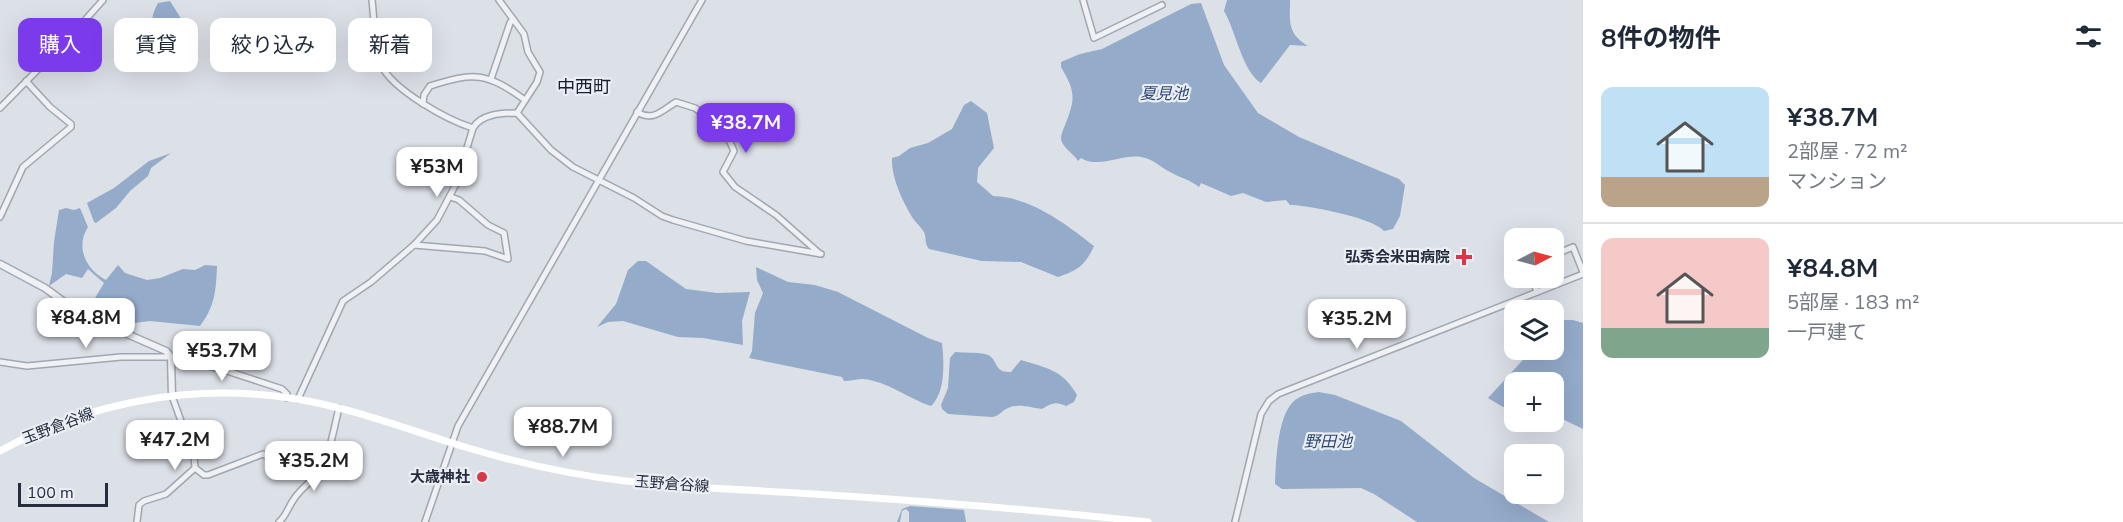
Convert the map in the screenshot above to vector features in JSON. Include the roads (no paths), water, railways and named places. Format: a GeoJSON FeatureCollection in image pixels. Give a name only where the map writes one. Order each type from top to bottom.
{"type":"FeatureCollection","features":[{"type":"Feature","properties":{"kind":"main road","name":"玉野倉谷線"},"geometry":{"type":"LineString","coordinates":[[0,451],[50,427],[123,403],[188,394],[231,393],[298,399],[339,408],[531,465],[626,481],[987,507],[1148,522]]}},
{"type":"Feature","properties":{"kind":"street"},"geometry":{"type":"LineString","coordinates":[[0,108],[103,0]]}},
{"type":"Feature","properties":{"kind":"street"},"geometry":{"type":"LineString","coordinates":[[372,0],[381,65],[400,86],[423,104],[473,128]]}},
{"type":"Feature","properties":{"kind":"street"},"geometry":{"type":"LineString","coordinates":[[499,0],[524,34],[528,52],[540,72],[537,82],[517,113]]}},
{"type":"Feature","properties":{"kind":"street"},"geometry":{"type":"LineString","coordinates":[[425,522],[458,426],[466,410],[702,0]]}},
{"type":"Feature","properties":{"kind":"street"},"geometry":{"type":"LineString","coordinates":[[1083,0],[1094,38],[1162,5]]}},
{"type":"Feature","properties":{"kind":"street"},"geometry":{"type":"LineString","coordinates":[[491,79],[513,19]]}},
{"type":"Feature","properties":{"kind":"street"},"geometry":{"type":"LineString","coordinates":[[423,104],[424,95],[430,86],[466,76],[491,79],[510,88],[525,100]]}},
{"type":"Feature","properties":{"kind":"street"},"geometry":{"type":"LineString","coordinates":[[0,217],[3,202],[23,167],[71,127],[71,124],[50,107],[26,81]]}},
{"type":"Feature","properties":{"kind":"street"},"geometry":{"type":"LineString","coordinates":[[517,113],[558,156],[573,167],[673,220],[746,241],[821,254],[776,215],[735,188],[723,172],[735,151],[725,131],[695,108],[676,102],[654,117],[644,117],[637,112]]}},
{"type":"Feature","properties":{"kind":"street"},"geometry":{"type":"LineString","coordinates":[[298,399],[343,301],[370,282],[414,245],[437,220],[451,197],[477,121],[488,116],[517,113]]}},
{"type":"Feature","properties":{"kind":"street"},"geometry":{"type":"LineString","coordinates":[[414,245],[485,251],[508,259],[504,233],[488,225],[459,200],[451,197]]}},
{"type":"Feature","properties":{"kind":"street"},"geometry":{"type":"LineString","coordinates":[[1235,522],[1261,414],[1269,401],[1278,394],[1583,273],[1573,247],[1564,251]]}},
{"type":"Feature","properties":{"kind":"street"},"geometry":{"type":"LineString","coordinates":[[0,264],[45,288],[79,313],[166,351],[171,357],[172,396],[194,457],[195,468],[204,476],[263,454],[273,460],[300,458],[324,462]]}},
{"type":"Feature","properties":{"kind":"street"},"geometry":{"type":"LineString","coordinates":[[1536,288],[1537,292]]}},
{"type":"Feature","properties":{"kind":"street"},"geometry":{"type":"LineString","coordinates":[[0,362],[27,366],[121,357],[171,357],[221,369],[282,389],[287,394],[287,398]]}},
{"type":"Feature","properties":{"kind":"street"},"geometry":{"type":"LineString","coordinates":[[279,522],[286,516],[292,501],[303,486],[314,477],[324,462],[339,408]]}},
{"type":"Feature","properties":{"kind":"street"},"geometry":{"type":"LineString","coordinates":[[137,522],[139,505],[144,501],[166,494],[195,468]]}},
{"type":"Feature","properties":{"kind":"water"},"geometry":{"type":"Polygon","coordinates":[[[1227,0],[1290,0],[1290,21],[1293,32],[1308,46],[1290,45],[1261,83],[1249,70],[1224,11],[1227,0]]]}},
{"type":"Feature","properties":{"kind":"water"},"geometry":{"type":"Polygon","coordinates":[[[170,1],[181,18],[153,18],[158,3],[170,1]]]}},
{"type":"Feature","properties":{"kind":"water","name":"夏見池"},"geometry":{"type":"Polygon","coordinates":[[[1201,3],[1224,65],[1258,113],[1299,137],[1399,179],[1405,185],[1400,216],[1393,229],[1384,231],[1367,221],[1325,210],[1290,205],[1286,200],[1266,202],[1243,193],[1231,196],[1201,183],[1199,187],[1146,158],[1126,157],[1095,162],[1081,158],[1078,161],[1066,148],[1061,137],[1072,105],[1072,93],[1061,62],[1080,54],[1102,49],[1191,4],[1201,3]]]}},
{"type":"Feature","properties":{"kind":"water"},"geometry":{"type":"Polygon","coordinates":[[[971,101],[987,113],[994,148],[978,168],[977,182],[993,196],[1007,197],[1034,206],[1094,246],[1088,258],[1076,269],[1058,277],[1021,262],[982,261],[927,247],[924,232],[912,217],[898,188],[893,173],[892,158],[910,148],[928,143],[952,129],[964,105],[971,101]]]}},
{"type":"Feature","properties":{"kind":"water"},"geometry":{"type":"Polygon","coordinates":[[[171,153],[151,168],[148,176],[130,191],[116,208],[96,223],[94,222],[87,203],[114,188],[149,161],[171,153]]]}},
{"type":"Feature","properties":{"kind":"water"},"geometry":{"type":"Polygon","coordinates":[[[66,208],[74,210],[80,208],[88,227],[83,242],[85,257],[93,270],[106,280],[118,265],[125,273],[147,280],[160,278],[183,269],[195,270],[205,265],[217,266],[214,298],[200,326],[150,321],[127,324],[119,328],[107,323],[106,317],[99,311],[91,316],[86,313],[104,283],[88,269],[82,278],[66,274],[49,286],[59,210],[66,208]]]}},
{"type":"Feature","properties":{"kind":"water"},"geometry":{"type":"Polygon","coordinates":[[[638,261],[646,261],[686,289],[717,293],[750,292],[742,321],[743,345],[703,338],[678,337],[623,321],[608,322],[597,327],[616,304],[628,270],[638,261]]]}},
{"type":"Feature","properties":{"kind":"water"},"geometry":{"type":"Polygon","coordinates":[[[756,267],[788,282],[815,285],[838,292],[942,343],[943,376],[936,400],[931,406],[872,380],[844,381],[842,377],[749,358],[752,351],[755,313],[763,293],[757,280],[756,267]]]}},
{"type":"Feature","properties":{"kind":"water"},"geometry":{"type":"Polygon","coordinates":[[[1564,320],[1583,323],[1583,429],[1564,420],[1564,372],[1512,372],[1523,360],[1564,360],[1564,320]]]}},
{"type":"Feature","properties":{"kind":"water"},"geometry":{"type":"Polygon","coordinates":[[[955,352],[981,353],[989,356],[998,368],[1005,372],[1011,372],[1021,360],[1046,368],[1066,380],[1077,395],[1074,402],[1066,406],[1054,403],[1042,409],[1016,406],[992,417],[948,414],[941,405],[948,388],[950,358],[955,352]]]}},
{"type":"Feature","properties":{"kind":"water"},"geometry":{"type":"Polygon","coordinates":[[[1504,381],[1504,407],[1488,398],[1504,381]]]}},
{"type":"Feature","properties":{"kind":"water","name":"野田池"},"geometry":{"type":"Polygon","coordinates":[[[1319,392],[1335,395],[1401,421],[1474,478],[1504,496],[1504,504],[1518,504],[1549,522],[1417,522],[1361,488],[1282,489],[1275,484],[1278,441],[1288,409],[1293,402],[1305,395],[1319,392]]]}},
{"type":"Feature","properties":{"kind":"water"},"geometry":{"type":"Polygon","coordinates":[[[910,506],[964,510],[966,522],[909,522],[909,512],[906,509],[902,511],[900,522],[897,522],[902,509],[910,506]]]}},
{"type":"Feature","properties":{"kind":"place","name":"弘秀会米田病院"},"geometry":{"type":"Point","coordinates":[1464,257]}},
{"type":"Feature","properties":{"kind":"place","name":"大歳神社"},"geometry":{"type":"Point","coordinates":[482,477]}},
{"type":"Feature","properties":{"kind":"district","name":"中西町"},"geometry":{"type":"Point","coordinates":[584,87]}}]}
